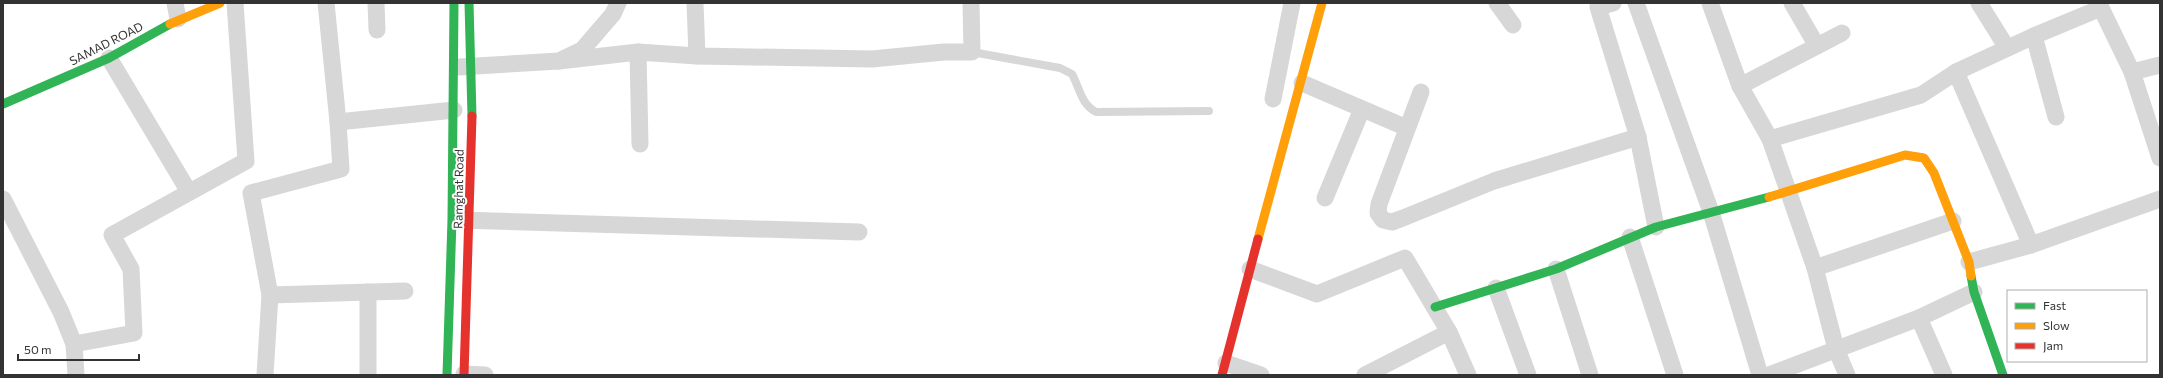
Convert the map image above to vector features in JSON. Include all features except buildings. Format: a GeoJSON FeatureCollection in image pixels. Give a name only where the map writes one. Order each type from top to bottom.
{"type":"FeatureCollection","features":[{"type":"Feature","properties":{"kind":"street","name":"SAMAD ROAD"},"geometry":{"type":"LineString","coordinates":[[3,104],[109,58],[176,11],[220,3]]}},
{"type":"Feature","properties":{"kind":"street"},"geometry":{"type":"LineString","coordinates":[[74,344],[134,333],[131,270],[112,235],[246,161],[235,3]]}},
{"type":"Feature","properties":{"kind":"street"},"geometry":{"type":"LineString","coordinates":[[265,375],[270,295],[251,193],[342,169],[326,3]]}},
{"type":"Feature","properties":{"kind":"street"},"geometry":{"type":"LineString","coordinates":[[376,3],[377,30]]}},
{"type":"Feature","properties":{"kind":"street","name":"Ramghat Road"},"geometry":{"type":"LineString","coordinates":[[454,3],[463,67],[470,221],[458,375]]}},
{"type":"Feature","properties":{"kind":"street","name":"Ramghat Road"},"geometry":{"type":"LineString","coordinates":[[458,375],[452,220],[454,110],[463,67],[469,3]]}},
{"type":"Feature","properties":{"kind":"street"},"geometry":{"type":"LineString","coordinates":[[559,61],[582,50],[613,14],[618,3]]}},
{"type":"Feature","properties":{"kind":"street"},"geometry":{"type":"LineString","coordinates":[[695,3],[697,56]]}},
{"type":"Feature","properties":{"kind":"street"},"geometry":{"type":"LineString","coordinates":[[463,67],[559,61],[638,52],[697,56],[872,59],[944,52],[972,52],[970,3]]}},
{"type":"Feature","properties":{"kind":"street"},"geometry":{"type":"LineString","coordinates":[[1273,99],[1292,3]]}},
{"type":"Feature","properties":{"kind":"street"},"geometry":{"type":"LineString","coordinates":[[1261,375],[1224,369],[1250,268],[1302,83],[1322,3]]}},
{"type":"Feature","properties":{"kind":"street"},"geometry":{"type":"LineString","coordinates":[[1497,3],[1513,25]]}},
{"type":"Feature","properties":{"kind":"street"},"geometry":{"type":"LineString","coordinates":[[1612,3],[1598,7],[1638,137],[1656,227]]}},
{"type":"Feature","properties":{"kind":"street"},"geometry":{"type":"LineString","coordinates":[[1636,3],[1711,212],[1760,375]]}},
{"type":"Feature","properties":{"kind":"street"},"geometry":{"type":"LineString","coordinates":[[1710,3],[1740,86],[1770,139],[1790,192],[1815,268],[1836,349],[1847,375]]}},
{"type":"Feature","properties":{"kind":"street"},"geometry":{"type":"LineString","coordinates":[[1792,3],[1817,46]]}},
{"type":"Feature","properties":{"kind":"street"},"geometry":{"type":"LineString","coordinates":[[1979,3],[2007,48]]}},
{"type":"Feature","properties":{"kind":"street"},"geometry":{"type":"LineString","coordinates":[[1770,139],[1921,95],[1956,72],[2034,36],[2107,5],[2132,72],[2160,158]]}},
{"type":"Feature","properties":{"kind":"street"},"geometry":{"type":"LineString","coordinates":[[1740,86],[1842,33]]}},
{"type":"Feature","properties":{"kind":"street"},"geometry":{"type":"LineString","coordinates":[[2034,36],[2056,117]]}},
{"type":"Feature","properties":{"kind":"street"},"geometry":{"type":"LineString","coordinates":[[638,52],[640,144]]}},
{"type":"Feature","properties":{"kind":"street"},"geometry":{"type":"LineString","coordinates":[[109,58],[189,192]]}},
{"type":"Feature","properties":{"kind":"street"},"geometry":{"type":"LineString","coordinates":[[2132,72],[2160,65]]}},
{"type":"Feature","properties":{"kind":"street"},"geometry":{"type":"LineString","coordinates":[[1956,72],[2031,245]]}},
{"type":"Feature","properties":{"kind":"street"},"geometry":{"type":"LineString","coordinates":[[1302,83],[1407,128]]}},
{"type":"Feature","properties":{"kind":"street"},"geometry":{"type":"LineString","coordinates":[[1421,92],[1379,204],[1378,213],[1383,220],[1392,222],[1494,181],[1638,137]]}},
{"type":"Feature","properties":{"kind":"street"},"geometry":{"type":"LineString","coordinates":[[1325,198],[1362,109]]}},
{"type":"Feature","properties":{"kind":"street"},"geometry":{"type":"LineString","coordinates":[[338,122],[454,110]]}},
{"type":"Feature","properties":{"kind":"street"},"geometry":{"type":"LineString","coordinates":[[1436,307],[1556,269],[1656,227],[1790,192],[1905,155],[1924,158],[1934,173],[1969,262],[1974,292],[2003,375]]}},
{"type":"Feature","properties":{"kind":"street"},"geometry":{"type":"LineString","coordinates":[[1969,262],[2031,245],[2160,198]]}},
{"type":"Feature","properties":{"kind":"street"},"geometry":{"type":"LineString","coordinates":[[3,199],[61,312],[74,344],[76,375]]}},
{"type":"Feature","properties":{"kind":"street"},"geometry":{"type":"LineString","coordinates":[[452,220],[859,232]]}},
{"type":"Feature","properties":{"kind":"street"},"geometry":{"type":"LineString","coordinates":[[1815,268],[1953,221]]}},
{"type":"Feature","properties":{"kind":"street"},"geometry":{"type":"LineString","coordinates":[[1630,237],[1675,375]]}},
{"type":"Feature","properties":{"kind":"street"},"geometry":{"type":"LineString","coordinates":[[1250,268],[1317,294],[1405,258],[1436,307],[1468,375]]}},
{"type":"Feature","properties":{"kind":"street"},"geometry":{"type":"LineString","coordinates":[[1556,269],[1590,375]]}},
{"type":"Feature","properties":{"kind":"street"},"geometry":{"type":"LineString","coordinates":[[1496,288],[1528,375]]}},
{"type":"Feature","properties":{"kind":"street"},"geometry":{"type":"LineString","coordinates":[[270,295],[406,291]]}},
{"type":"Feature","properties":{"kind":"street"},"geometry":{"type":"LineString","coordinates":[[368,292],[368,375]]}},
{"type":"Feature","properties":{"kind":"street"},"geometry":{"type":"LineString","coordinates":[[1769,375],[1919,318],[1974,292]]}},
{"type":"Feature","properties":{"kind":"street"},"geometry":{"type":"LineString","coordinates":[[1919,318],[1944,375]]}},
{"type":"Feature","properties":{"kind":"street"},"geometry":{"type":"LineString","coordinates":[[1365,375],[1449,332]]}},
{"type":"Feature","properties":{"kind":"street"},"geometry":{"type":"LineString","coordinates":[[458,375],[485,375]]}},
{"type":"Feature","properties":{"kind":"lane"},"geometry":{"type":"LineString","coordinates":[[972,52],[1060,68],[1072,74],[1082,100],[1089,108],[1096,112],[1209,111]]}},
{"type":"Feature","properties":{"kind":"traffic: fast"},"geometry":{"type":"LineString","coordinates":[[447,375],[452,220],[454,3]]}},
{"type":"Feature","properties":{"kind":"traffic: fast"},"geometry":{"type":"LineString","coordinates":[[469,3],[472,116]]}},
{"type":"Feature","properties":{"kind":"traffic: fast"},"geometry":{"type":"LineString","coordinates":[[3,104],[109,58],[170,24]]}},
{"type":"Feature","properties":{"kind":"traffic: fast"},"geometry":{"type":"LineString","coordinates":[[1435,307],[1556,269],[1656,227],[1769,197]]}},
{"type":"Feature","properties":{"kind":"traffic: fast"},"geometry":{"type":"LineString","coordinates":[[1971,276],[1974,292],[2003,375]]}},
{"type":"Feature","properties":{"kind":"traffic: slow"},"geometry":{"type":"LineString","coordinates":[[170,24],[220,3]]}},
{"type":"Feature","properties":{"kind":"traffic: slow"},"geometry":{"type":"LineString","coordinates":[[1258,239],[1322,3]]}},
{"type":"Feature","properties":{"kind":"traffic: slow"},"geometry":{"type":"LineString","coordinates":[[1769,197],[1905,155],[1924,158],[1934,173],[1969,262],[1971,276]]}},
{"type":"Feature","properties":{"kind":"traffic: jam"},"geometry":{"type":"LineString","coordinates":[[464,375],[472,116]]}},
{"type":"Feature","properties":{"kind":"traffic: jam"},"geometry":{"type":"LineString","coordinates":[[1222,375],[1258,239]]}}]}
